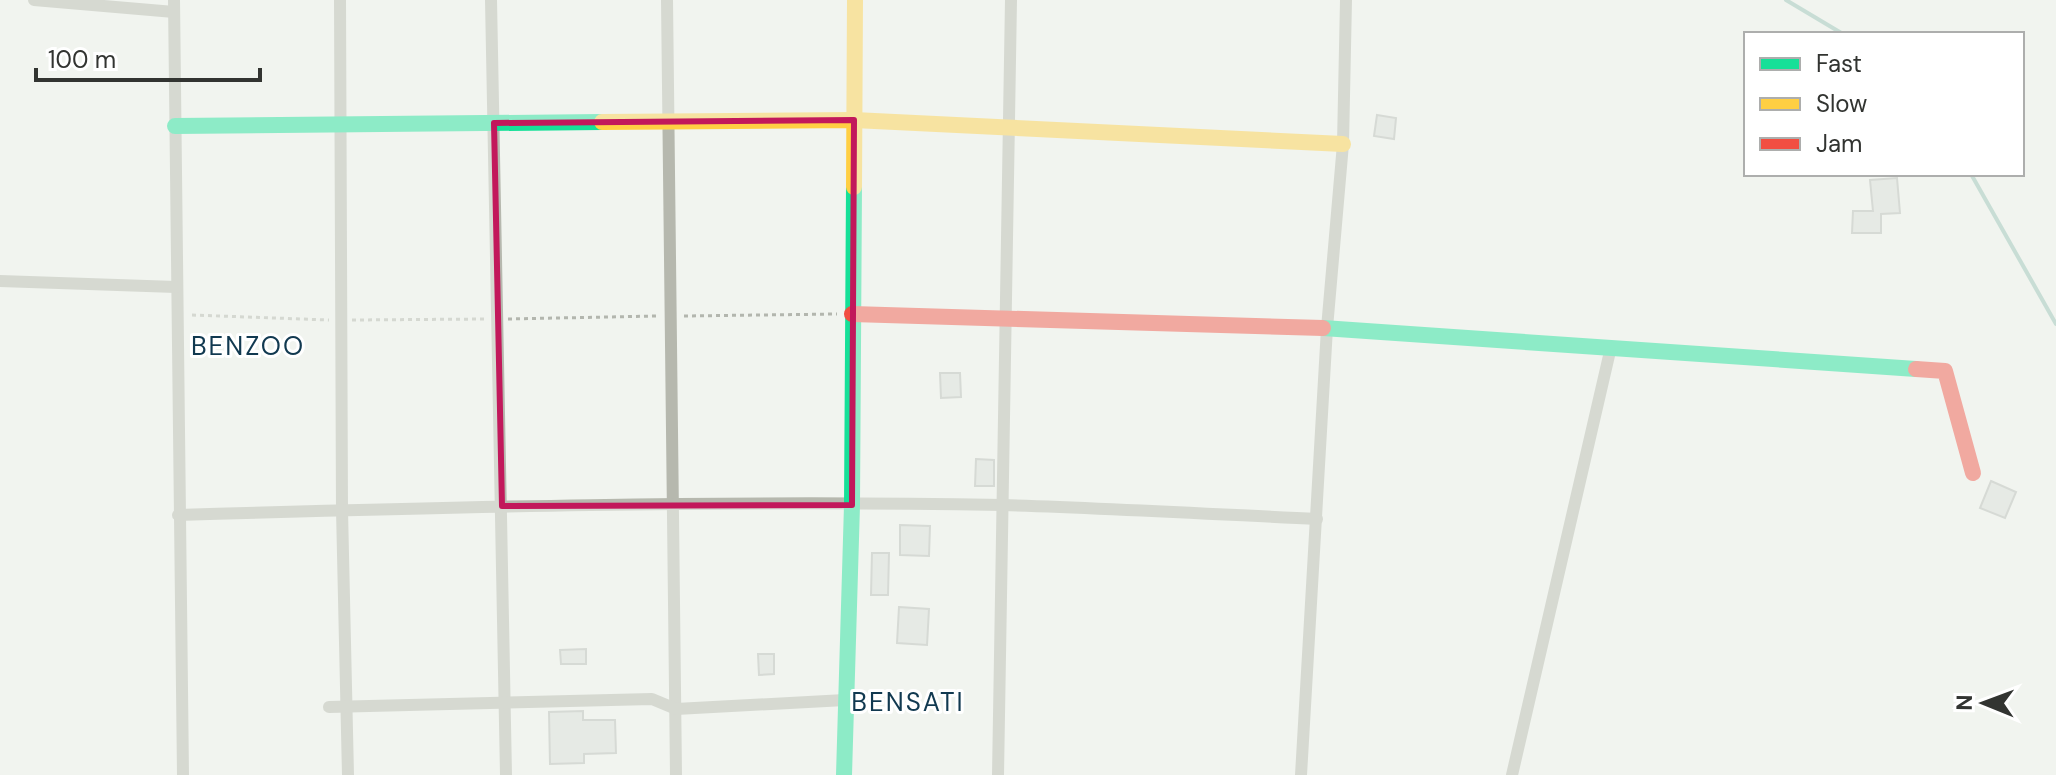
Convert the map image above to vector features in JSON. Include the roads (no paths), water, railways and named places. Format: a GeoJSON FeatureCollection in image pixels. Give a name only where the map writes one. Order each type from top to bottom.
{"type":"FeatureCollection","features":[{"type":"Feature","properties":{"kind":"street"},"geometry":{"type":"LineString","coordinates":[[34,0],[174,6],[183,775]]}},
{"type":"Feature","properties":{"kind":"street"},"geometry":{"type":"LineString","coordinates":[[340,0],[342,510],[348,775]]}},
{"type":"Feature","properties":{"kind":"street"},"geometry":{"type":"LineString","coordinates":[[491,0],[506,775]]}},
{"type":"Feature","properties":{"kind":"street"},"geometry":{"type":"LineString","coordinates":[[667,0],[676,775]]}},
{"type":"Feature","properties":{"kind":"street"},"geometry":{"type":"LineString","coordinates":[[844,775],[852,505],[855,0]]}},
{"type":"Feature","properties":{"kind":"street"},"geometry":{"type":"LineString","coordinates":[[998,775],[1011,0]]}},
{"type":"Feature","properties":{"kind":"street"},"geometry":{"type":"LineString","coordinates":[[1301,775],[1327,328],[1343,144],[1346,0]]}},
{"type":"Feature","properties":{"kind":"street"},"geometry":{"type":"LineString","coordinates":[[175,126],[854,120],[1010,125],[1343,144]]}},
{"type":"Feature","properties":{"kind":"street"},"geometry":{"type":"LineString","coordinates":[[0,281],[176,287]]}},
{"type":"Feature","properties":{"kind":"street"},"geometry":{"type":"LineString","coordinates":[[852,314],[1327,328],[1945,371],[1973,473]]}},
{"type":"Feature","properties":{"kind":"street"},"geometry":{"type":"LineString","coordinates":[[1512,775],[1611,347]]}},
{"type":"Feature","properties":{"kind":"street"},"geometry":{"type":"LineString","coordinates":[[178,515],[502,506],[1004,505],[1317,519]]}},
{"type":"Feature","properties":{"kind":"street"},"geometry":{"type":"LineString","coordinates":[[329,707],[652,699],[676,709],[845,700]]}},
{"type":"Feature","properties":{"kind":"waterway"},"geometry":{"type":"LineString","coordinates":[[1786,0],[1840,32]]}},
{"type":"Feature","properties":{"kind":"waterway"},"geometry":{"type":"LineString","coordinates":[[1972,176],[2056,324]]}},
{"type":"Feature","properties":{"kind":"district","name":"BENZOO"},"geometry":{"type":"Point","coordinates":[248,346]}},
{"type":"Feature","properties":{"kind":"district","name":"BENSATI"},"geometry":{"type":"Point","coordinates":[908,702]}}]}
